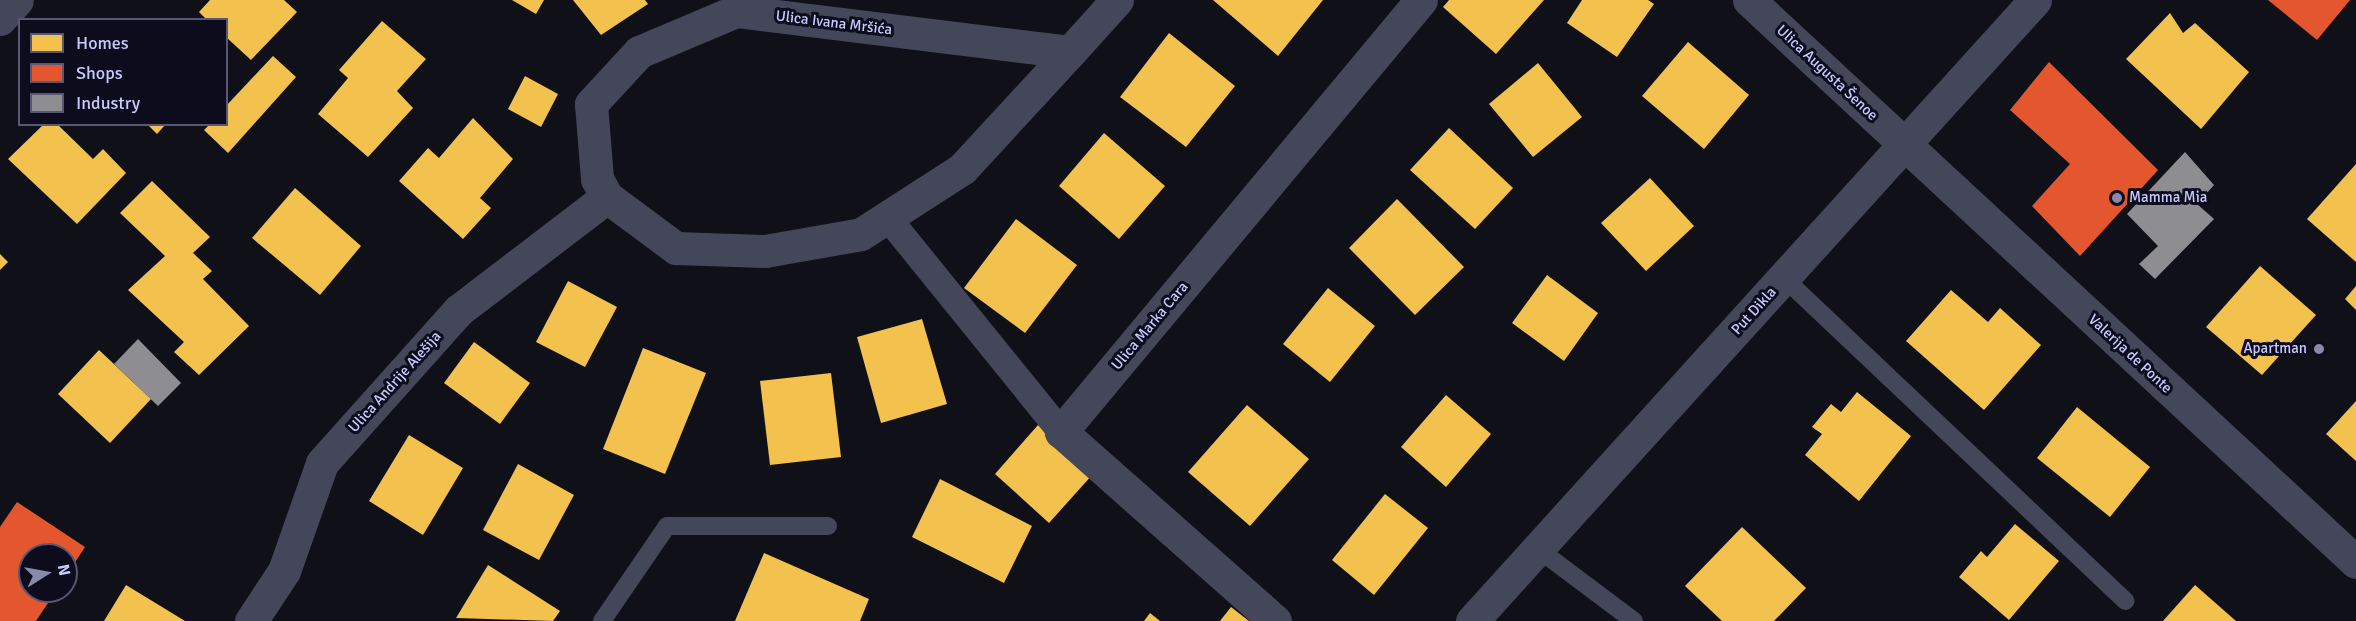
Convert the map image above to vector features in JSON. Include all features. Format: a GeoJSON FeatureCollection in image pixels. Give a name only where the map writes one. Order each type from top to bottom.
{"type":"FeatureCollection","features":[{"type":"Feature","properties":{"kind":"street"},"geometry":{"type":"LineString","coordinates":[[0,19],[17,0]]}},
{"type":"Feature","properties":{"kind":"street"},"geometry":{"type":"LineString","coordinates":[[607,197],[676,248],[765,251],[861,234],[962,169],[1117,0]]}},
{"type":"Feature","properties":{"kind":"street","name":"Ulica Marka Cara"},"geometry":{"type":"LineString","coordinates":[[1061,432],[1421,0]]}},
{"type":"Feature","properties":{"kind":"street","name":"Ulica Augusta Šenoe"},"geometry":{"type":"LineString","coordinates":[[1749,0],[1905,146]]}},
{"type":"Feature","properties":{"kind":"street","name":"Put Dikla"},"geometry":{"type":"LineString","coordinates":[[1472,621],[2035,0]]}},
{"type":"Feature","properties":{"kind":"street","name":"Ulica Ivana Mršića"},"geometry":{"type":"LineString","coordinates":[[607,197],[597,180],[591,104],[639,52],[736,11],[1070,52]]}},
{"type":"Feature","properties":{"kind":"street","name":"Valerija de Ponte"},"geometry":{"type":"LineString","coordinates":[[1905,146],[2356,562]]}},
{"type":"Feature","properties":{"kind":"street","name":"Ulica Andrije Alešija"},"geometry":{"type":"LineString","coordinates":[[251,621],[284,571],[322,463],[459,310],[607,197]]}},
{"type":"Feature","properties":{"kind":"street"},"geometry":{"type":"LineString","coordinates":[[887,217],[1061,432],[1275,621]]}},
{"type":"Feature","properties":{"kind":"lane"},"geometry":{"type":"LineString","coordinates":[[1784,278],[2126,601]]}},
{"type":"Feature","properties":{"kind":"lane"},"geometry":{"type":"LineString","coordinates":[[602,621],[667,526],[828,526]]}},
{"type":"Feature","properties":{"kind":"lane"},"geometry":{"type":"LineString","coordinates":[[1538,549],[1634,621]]}},
{"type":"Feature","properties":{"kind":"building: Homes"},"geometry":{"type":"Polygon","coordinates":[[[210,0],[284,0],[297,12],[251,60],[228,39],[228,18],[205,18],[199,12],[210,0]]]}},
{"type":"Feature","properties":{"kind":"building: Homes"},"geometry":{"type":"Polygon","coordinates":[[[512,0],[544,0],[536,14],[512,0]]]}},
{"type":"Feature","properties":{"kind":"building: Homes"},"geometry":{"type":"Polygon","coordinates":[[[573,0],[645,0],[648,4],[601,35],[573,0]]]}},
{"type":"Feature","properties":{"kind":"building: Homes"},"geometry":{"type":"Polygon","coordinates":[[[1213,0],[1323,0],[1278,56],[1213,0]]]}},
{"type":"Feature","properties":{"kind":"building: Homes"},"geometry":{"type":"Polygon","coordinates":[[[1449,0],[1544,0],[1496,54],[1443,7],[1449,0]]]}},
{"type":"Feature","properties":{"kind":"building: Homes"},"geometry":{"type":"Polygon","coordinates":[[[1582,0],[1648,0],[1654,4],[1617,57],[1567,23],[1582,0]]]}},
{"type":"Feature","properties":{"kind":"building: Homes"},"geometry":{"type":"Polygon","coordinates":[[[2170,13],[2183,33],[2195,23],[2249,72],[2201,129],[2126,59],[2170,13]]]}},
{"type":"Feature","properties":{"kind":"building: Homes"},"geometry":{"type":"Polygon","coordinates":[[[382,21],[426,59],[397,91],[413,108],[368,157],[318,114],[348,78],[339,70],[382,21]]]}},
{"type":"Feature","properties":{"kind":"building: Homes"},"geometry":{"type":"Polygon","coordinates":[[[1169,33],[1235,86],[1186,147],[1120,97],[1169,33]]]}},
{"type":"Feature","properties":{"kind":"building: Homes"},"geometry":{"type":"Polygon","coordinates":[[[1688,42],[1749,95],[1704,149],[1642,96],[1688,42]]]}},
{"type":"Feature","properties":{"kind":"building: Homes"},"geometry":{"type":"Polygon","coordinates":[[[273,56],[296,77],[228,153],[204,130],[208,126],[228,126],[228,104],[273,56]]]}},
{"type":"Feature","properties":{"kind":"building: Homes"},"geometry":{"type":"Polygon","coordinates":[[[1538,63],[1582,117],[1533,157],[1489,104],[1538,63]]]}},
{"type":"Feature","properties":{"kind":"building: Homes"},"geometry":{"type":"Polygon","coordinates":[[[525,76],[558,94],[541,127],[508,109],[525,76]]]}},
{"type":"Feature","properties":{"kind":"building: Homes"},"geometry":{"type":"Polygon","coordinates":[[[473,118],[513,159],[480,198],[491,208],[463,239],[399,181],[428,148],[439,158],[473,118]]]}},
{"type":"Feature","properties":{"kind":"building: Homes"},"geometry":{"type":"Polygon","coordinates":[[[42,126],[59,126],[93,159],[103,149],[126,173],[77,224],[8,159],[42,126]]]}},
{"type":"Feature","properties":{"kind":"building: Homes"},"geometry":{"type":"Polygon","coordinates":[[[149,126],[164,126],[157,134],[149,126]]]}},
{"type":"Feature","properties":{"kind":"building: Homes"},"geometry":{"type":"Polygon","coordinates":[[[1449,128],[1513,188],[1475,229],[1410,170],[1449,128]]]}},
{"type":"Feature","properties":{"kind":"building: Homes"},"geometry":{"type":"Polygon","coordinates":[[[1104,133],[1165,186],[1119,239],[1059,186],[1104,133]]]}},
{"type":"Feature","properties":{"kind":"building: Homes"},"geometry":{"type":"Polygon","coordinates":[[[2356,164],[2356,262],[2307,219],[2356,164]]]}},
{"type":"Feature","properties":{"kind":"building: Homes"},"geometry":{"type":"Polygon","coordinates":[[[1650,178],[1694,226],[1646,271],[1601,223],[1650,178]]]}},
{"type":"Feature","properties":{"kind":"building: Homes"},"geometry":{"type":"Polygon","coordinates":[[[152,181],[210,237],[193,253],[212,271],[203,279],[249,326],[199,375],[174,352],[184,342],[128,290],[165,256],[120,213],[152,181]]]}},
{"type":"Feature","properties":{"kind":"building: Homes"},"geometry":{"type":"Polygon","coordinates":[[[295,188],[361,246],[320,295],[252,238],[295,188]]]}},
{"type":"Feature","properties":{"kind":"building: Homes"},"geometry":{"type":"Polygon","coordinates":[[[1397,199],[1464,267],[1415,315],[1349,248],[1397,199]]]}},
{"type":"Feature","properties":{"kind":"building: Homes"},"geometry":{"type":"Polygon","coordinates":[[[1016,219],[1077,265],[1025,333],[964,288],[1016,219]]]}},
{"type":"Feature","properties":{"kind":"building: Homes"},"geometry":{"type":"Polygon","coordinates":[[[0,254],[8,262],[0,270],[0,254]]]}},
{"type":"Feature","properties":{"kind":"building: Homes"},"geometry":{"type":"Polygon","coordinates":[[[2260,266],[2316,315],[2262,375],[2206,327],[2260,266]]]}},
{"type":"Feature","properties":{"kind":"building: Homes"},"geometry":{"type":"Polygon","coordinates":[[[1547,275],[1598,313],[1564,361],[1512,323],[1547,275]]]}},
{"type":"Feature","properties":{"kind":"building: Homes"},"geometry":{"type":"Polygon","coordinates":[[[568,281],[617,307],[585,367],[536,342],[568,281]]]}},
{"type":"Feature","properties":{"kind":"building: Homes"},"geometry":{"type":"Polygon","coordinates":[[[2356,286],[2356,310],[2345,299],[2356,286]]]}},
{"type":"Feature","properties":{"kind":"building: Homes"},"geometry":{"type":"Polygon","coordinates":[[[1328,288],[1375,326],[1330,382],[1283,344],[1328,288]]]}},
{"type":"Feature","properties":{"kind":"building: Homes"},"geometry":{"type":"Polygon","coordinates":[[[1951,290],[1988,322],[2000,308],[2041,345],[1984,410],[1906,341],[1951,290]]]}},
{"type":"Feature","properties":{"kind":"building: Homes"},"geometry":{"type":"Polygon","coordinates":[[[922,319],[947,404],[881,423],[857,337],[922,319]]]}},
{"type":"Feature","properties":{"kind":"building: Homes"},"geometry":{"type":"Polygon","coordinates":[[[474,342],[530,383],[500,424],[444,383],[474,342]]]}},
{"type":"Feature","properties":{"kind":"building: Homes"},"geometry":{"type":"Polygon","coordinates":[[[643,348],[706,373],[665,474],[603,449],[643,348]]]}},
{"type":"Feature","properties":{"kind":"building: Homes"},"geometry":{"type":"Polygon","coordinates":[[[99,350],[151,399],[110,443],[58,394],[99,350]]]}},
{"type":"Feature","properties":{"kind":"building: Homes"},"geometry":{"type":"Polygon","coordinates":[[[831,373],[841,457],[770,465],[760,381],[831,373]]]}},
{"type":"Feature","properties":{"kind":"building: Homes"},"geometry":{"type":"Polygon","coordinates":[[[1857,392],[1911,436],[1859,501],[1805,455],[1822,434],[1812,427],[1831,404],[1841,412],[1857,392]]]}},
{"type":"Feature","properties":{"kind":"building: Homes"},"geometry":{"type":"Polygon","coordinates":[[[1446,395],[1491,434],[1446,487],[1401,447],[1446,395]]]}},
{"type":"Feature","properties":{"kind":"building: Homes"},"geometry":{"type":"Polygon","coordinates":[[[2356,401],[2356,461],[2326,434],[2356,401]]]}},
{"type":"Feature","properties":{"kind":"building: Homes"},"geometry":{"type":"Polygon","coordinates":[[[1247,405],[1309,459],[1250,526],[1188,472],[1247,405]]]}},
{"type":"Feature","properties":{"kind":"building: Homes"},"geometry":{"type":"Polygon","coordinates":[[[2077,407],[2150,467],[2110,517],[2037,458],[2077,407]]]}},
{"type":"Feature","properties":{"kind":"building: Homes"},"geometry":{"type":"Polygon","coordinates":[[[1038,425],[1093,474],[1049,523],[995,474],[1038,425]]]}},
{"type":"Feature","properties":{"kind":"building: Homes"},"geometry":{"type":"Polygon","coordinates":[[[409,435],[463,468],[423,535],[369,501],[409,435]]]}},
{"type":"Feature","properties":{"kind":"building: Homes"},"geometry":{"type":"Polygon","coordinates":[[[518,464],[574,495],[539,560],[483,530],[518,464]]]}},
{"type":"Feature","properties":{"kind":"building: Homes"},"geometry":{"type":"Polygon","coordinates":[[[940,479],[1032,526],[1004,583],[912,537],[940,479]]]}},
{"type":"Feature","properties":{"kind":"building: Homes"},"geometry":{"type":"Polygon","coordinates":[[[1385,494],[1428,528],[1374,595],[1332,560],[1385,494]]]}},
{"type":"Feature","properties":{"kind":"building: Homes"},"geometry":{"type":"Polygon","coordinates":[[[2015,524],[2059,561],[2009,620],[1959,577],[1981,551],[1987,557],[2015,524]]]}},
{"type":"Feature","properties":{"kind":"building: Homes"},"geometry":{"type":"Polygon","coordinates":[[[1742,527],[1806,588],[1774,621],[1722,621],[1685,586],[1742,527]]]}},
{"type":"Feature","properties":{"kind":"building: Homes"},"geometry":{"type":"Polygon","coordinates":[[[764,553],[869,599],[860,621],[735,621],[764,553]]]}},
{"type":"Feature","properties":{"kind":"building: Homes"},"geometry":{"type":"Polygon","coordinates":[[[488,565],[560,611],[553,621],[456,618],[488,565]]]}},
{"type":"Feature","properties":{"kind":"building: Homes"},"geometry":{"type":"Polygon","coordinates":[[[126,585],[185,621],[104,621],[126,585]]]}},
{"type":"Feature","properties":{"kind":"building: Homes"},"geometry":{"type":"Polygon","coordinates":[[[2195,585],[2236,621],[2163,621],[2195,585]]]}},
{"type":"Feature","properties":{"kind":"building: Homes"},"geometry":{"type":"Polygon","coordinates":[[[1231,607],[1249,621],[1220,621],[1231,607]]]}},
{"type":"Feature","properties":{"kind":"building: Homes"},"geometry":{"type":"Polygon","coordinates":[[[1150,613],[1160,621],[1144,621],[1150,613]]]}},
{"type":"Feature","properties":{"kind":"building: Shops"},"geometry":{"type":"Polygon","coordinates":[[[2268,0],[2350,0],[2317,40],[2268,0]]]}},
{"type":"Feature","properties":{"kind":"building: Shops"},"geometry":{"type":"Polygon","coordinates":[[[2049,62],[2158,170],[2080,256],[2032,206],[2070,164],[2010,110],[2049,62]]]}},
{"type":"Feature","properties":{"kind":"building: Shops"},"geometry":{"type":"Polygon","coordinates":[[[17,502],[85,547],[78,558],[78,543],[18,543],[18,603],[48,603],[36,621],[0,621],[0,527],[17,502]]]}},
{"type":"Feature","properties":{"kind":"building: Industry"},"geometry":{"type":"Polygon","coordinates":[[[2185,152],[2214,185],[2197,204],[2214,219],[2155,279],[2139,264],[2158,246],[2127,214],[2185,152]]]}},
{"type":"Feature","properties":{"kind":"building: Industry"},"geometry":{"type":"Polygon","coordinates":[[[138,339],[181,383],[158,406],[114,364],[138,339]]]}},
{"type":"Feature","properties":{"kind":"place","name":"Mamma Mia"},"geometry":{"type":"Point","coordinates":[2117,198]}},
{"type":"Feature","properties":{"kind":"place","name":"Apartman"},"geometry":{"type":"Point","coordinates":[2319,349]}}]}
